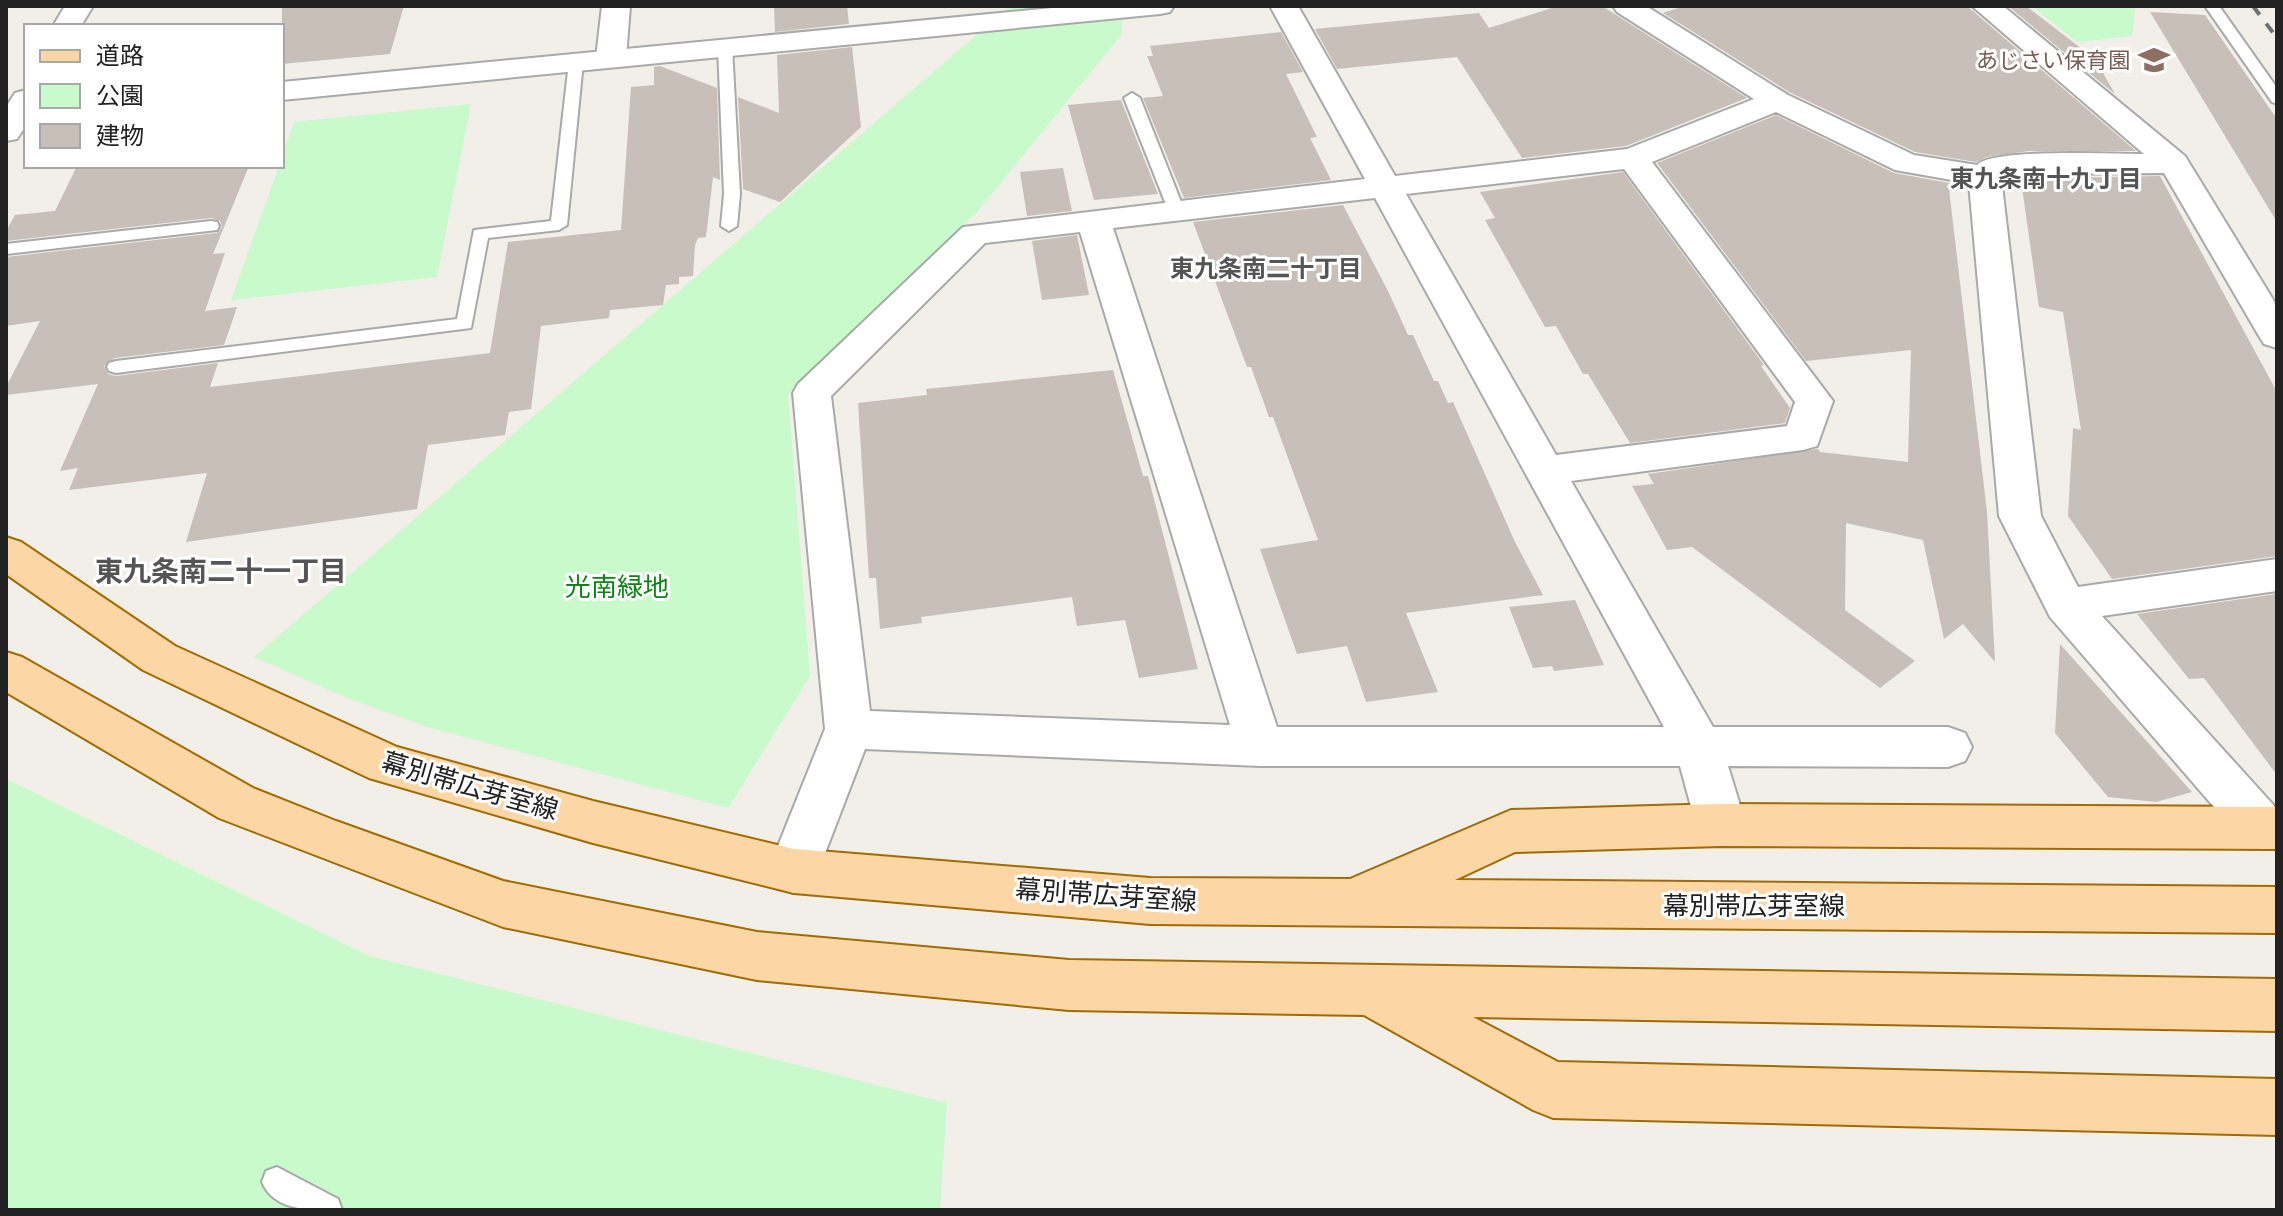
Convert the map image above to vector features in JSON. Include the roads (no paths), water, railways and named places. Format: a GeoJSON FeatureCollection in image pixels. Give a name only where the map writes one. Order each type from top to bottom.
{"type":"FeatureCollection","features":[{"type":"Feature","properties":{"kind":"main road","name":"幕別帯広芽室線"},"geometry":{"type":"LineString","coordinates":[[6,553],[159,658],[386,764],[593,822],[794,871],[1150,901],[2277,910]]}},
{"type":"Feature","properties":{"kind":"main road"},"geometry":{"type":"LineString","coordinates":[[6,670],[236,803],[503,904],[773,958],[1069,985],[2277,1005]]}},
{"type":"Feature","properties":{"kind":"main road"},"geometry":{"type":"LineString","coordinates":[[1355,902],[1511,831],[1721,825],[2270,828]]}},
{"type":"Feature","properties":{"kind":"main road"},"geometry":{"type":"LineString","coordinates":[[1370,990],[1553,1090],[2277,1107]]}},
{"type":"Feature","properties":{"kind":"street"},"geometry":{"type":"LineString","coordinates":[[68,24],[79,6]]}},
{"type":"Feature","properties":{"kind":"street"},"geometry":{"type":"LineString","coordinates":[[611,58],[616,6]]}},
{"type":"Feature","properties":{"kind":"street"},"geometry":{"type":"LineString","coordinates":[[284,91],[725,47],[893,18],[1160,6]]}},
{"type":"Feature","properties":{"kind":"street"},"geometry":{"type":"LineString","coordinates":[[1284,6],[1698,745],[1721,825]]}},
{"type":"Feature","properties":{"kind":"street"},"geometry":{"type":"LineString","coordinates":[[1627,6],[1777,101],[1906,163],[1985,176]]}},
{"type":"Feature","properties":{"kind":"street"},"geometry":{"type":"LineString","coordinates":[[1986,6],[2174,163],[2277,336]]}},
{"type":"Feature","properties":{"kind":"street"},"geometry":{"type":"LineString","coordinates":[[794,871],[849,729],[812,393],[975,234],[1633,158],[1777,101]]}},
{"type":"Feature","properties":{"kind":"street"},"geometry":{"type":"LineString","coordinates":[[1543,471],[1803,437],[1814,401],[1633,158]]}},
{"type":"Feature","properties":{"kind":"street"},"geometry":{"type":"LineString","coordinates":[[2174,163],[2018,164],[1994,166],[1985,176],[2020,516],[2066,605],[2270,828]]}},
{"type":"Feature","properties":{"kind":"street"},"geometry":{"type":"LineString","coordinates":[[1094,222],[1260,746]]}},
{"type":"Feature","properties":{"kind":"street"},"geometry":{"type":"LineString","coordinates":[[2066,605],[2277,575]]}},
{"type":"Feature","properties":{"kind":"street"},"geometry":{"type":"LineString","coordinates":[[849,729],[1260,746],[1948,747]]}},
{"type":"Feature","properties":{"kind":"lane"},"geometry":{"type":"LineString","coordinates":[[2212,6],[2277,99]]}},
{"type":"Feature","properties":{"kind":"lane"},"geometry":{"type":"LineString","coordinates":[[725,47],[732,194],[729,226]]}},
{"type":"Feature","properties":{"kind":"lane"},"geometry":{"type":"LineString","coordinates":[[116,367],[465,324],[480,234],[559,225],[576,62]]}},
{"type":"Feature","properties":{"kind":"lane"},"geometry":{"type":"LineString","coordinates":[[1132,98],[1177,212]]}},
{"type":"Feature","properties":{"kind":"lane"},"geometry":{"type":"LineString","coordinates":[[6,249],[211,226]]}},
{"type":"Feature","properties":{"kind":"lane"},"geometry":{"type":"LineString","coordinates":[[277,1182],[327,1210]]}},
{"type":"Feature","properties":{"kind":"railway"},"geometry":{"type":"LineString","coordinates":[[2253,6],[2277,38]]}},
{"type":"Feature","properties":{"kind":"place","name":"あじさい保育園"},"geometry":{"type":"Point","coordinates":[2154,60]}},
{"type":"Feature","properties":{"kind":"district","name":"東九条南十九丁目"},"geometry":{"type":"Point","coordinates":[2046,178]}},
{"type":"Feature","properties":{"kind":"district","name":"東九条南二十丁目"},"geometry":{"type":"Point","coordinates":[1266,268]}},
{"type":"Feature","properties":{"kind":"district","name":"東九条南二十一丁目"},"geometry":{"type":"Point","coordinates":[221,571]}},
{"type":"Feature","properties":{"kind":"park label","name":"光南緑地"},"geometry":{"type":"Point","coordinates":[617,587]}}]}
